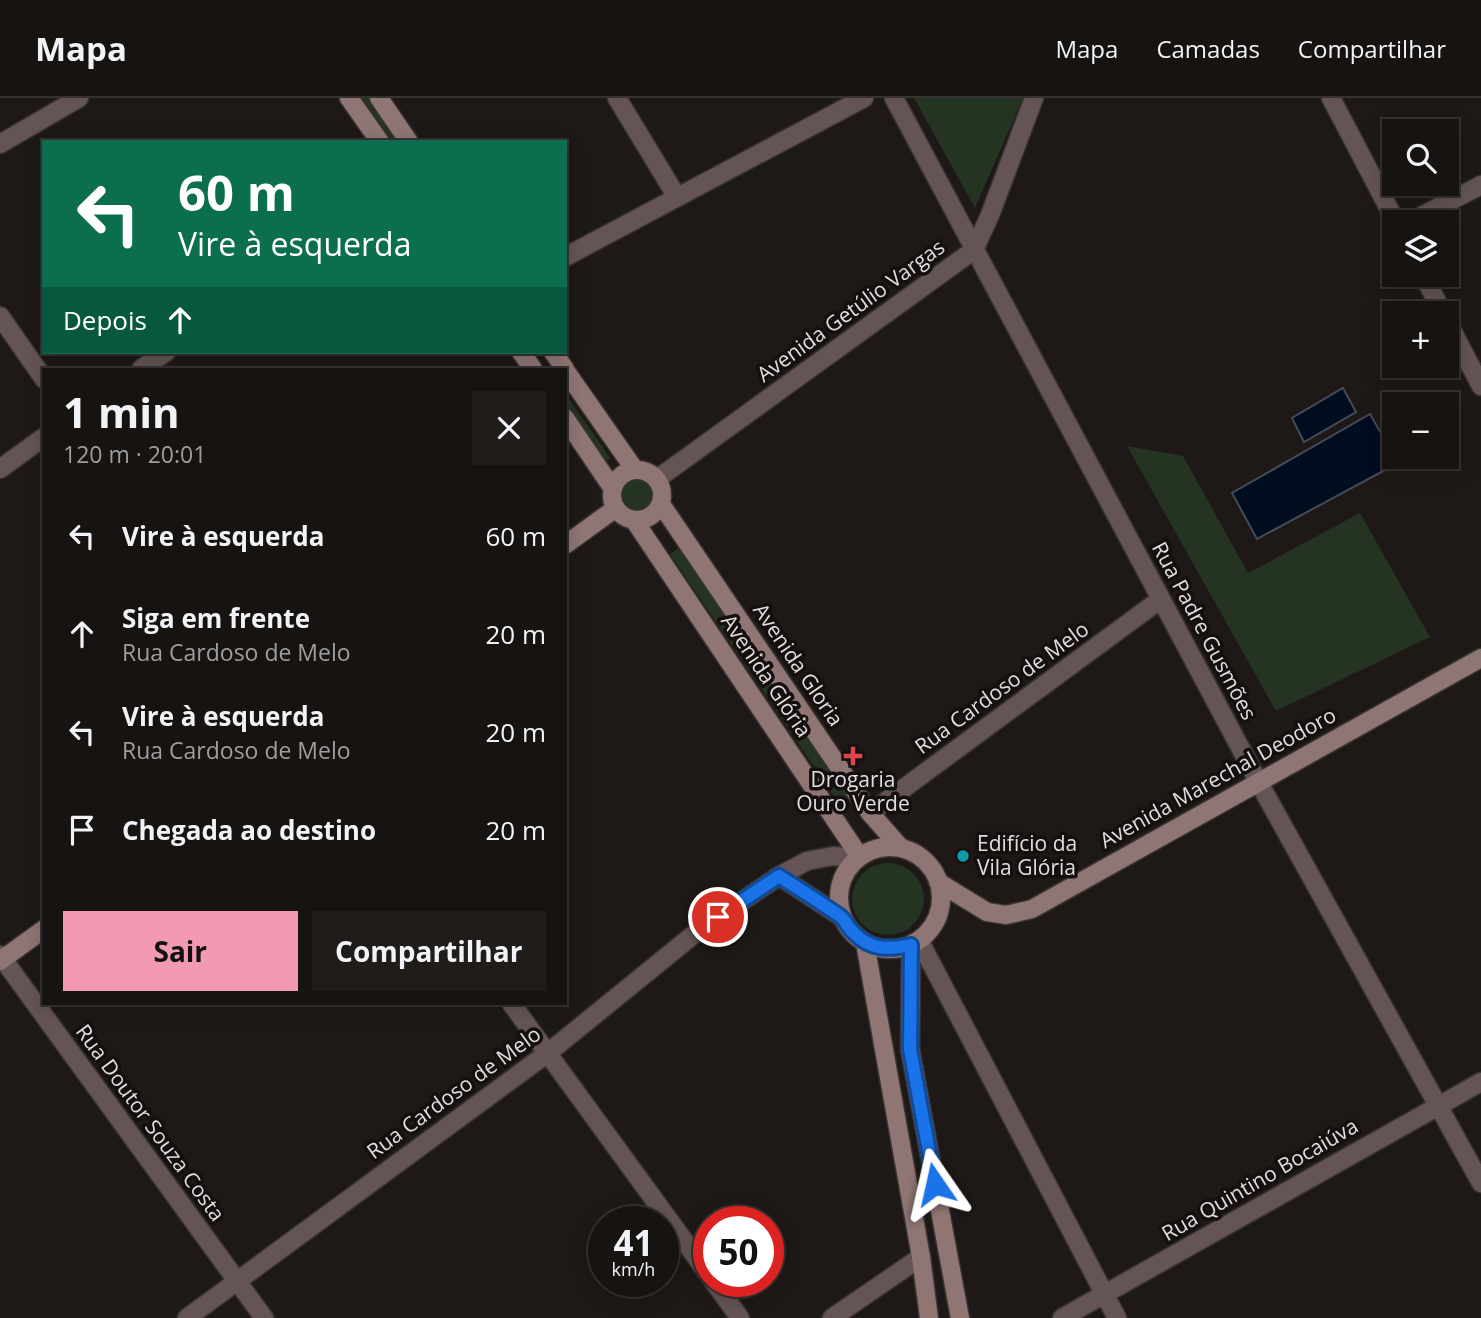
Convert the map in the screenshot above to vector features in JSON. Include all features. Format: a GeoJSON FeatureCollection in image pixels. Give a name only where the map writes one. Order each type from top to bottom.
{"type":"FeatureCollection","features":[{"type":"Feature","properties":{"kind":"main road"},"geometry":{"type":"LineString","coordinates":[[349,98],[379,140]]}},
{"type":"Feature","properties":{"kind":"main road"},"geometry":{"type":"LineString","coordinates":[[379,98],[408,140]]}},
{"type":"Feature","properties":{"kind":"main road"},"geometry":{"type":"LineString","coordinates":[[567,372],[635,470]]}},
{"type":"Feature","properties":{"kind":"main road"},"geometry":{"type":"LineString","coordinates":[[567,421],[613,489]]}},
{"type":"Feature","properties":{"kind":"main road"},"geometry":{"type":"LineString","coordinates":[[635,470],[647,472],[657,479],[662,491],[661,504],[654,513],[645,519],[634,520],[624,516],[616,508],[612,499],[613,489],[617,480],[625,473],[635,470]]}},
{"type":"Feature","properties":{"kind":"main road","name":"Avenida Gloria"},"geometry":{"type":"LineString","coordinates":[[661,504],[870,813],[901,848]]}},
{"type":"Feature","properties":{"kind":"main road"},"geometry":{"type":"LineString","coordinates":[[567,544],[616,508]]}},
{"type":"Feature","properties":{"kind":"main road","name":"Avenida Glória"},"geometry":{"type":"LineString","coordinates":[[634,520],[858,858]]}},
{"type":"Feature","properties":{"kind":"main road","name":"Avenida Marechal Deodoro"},"geometry":{"type":"LineString","coordinates":[[938,882],[987,912],[1006,915],[1032,909],[1481,658]]}},
{"type":"Feature","properties":{"kind":"main road"},"geometry":{"type":"LineString","coordinates":[[901,848],[917,855],[930,867],[938,882],[941,899],[937,917],[930,930],[915,942],[895,949],[879,948],[865,943],[852,932],[843,918],[839,903],[840,886],[846,871],[858,858],[872,850],[901,848]]}},
{"type":"Feature","properties":{"kind":"main road"},"geometry":{"type":"LineString","coordinates":[[1,958],[42,930]]}},
{"type":"Feature","properties":{"kind":"main road"},"geometry":{"type":"LineString","coordinates":[[915,942],[910,1049],[960,1318]]}},
{"type":"Feature","properties":{"kind":"main road"},"geometry":{"type":"LineString","coordinates":[[865,943],[921,1257],[929,1318]]}},
{"type":"Feature","properties":{"kind":"street"},"geometry":{"type":"LineString","coordinates":[[0,144],[79,98]]}},
{"type":"Feature","properties":{"kind":"street"},"geometry":{"type":"LineString","coordinates":[[617,98],[677,197]]}},
{"type":"Feature","properties":{"kind":"street"},"geometry":{"type":"LineString","coordinates":[[567,256],[864,98]]}},
{"type":"Feature","properties":{"kind":"street","name":"Rua Padre Gusmões"},"geometry":{"type":"LineString","coordinates":[[894,98],[1258,781],[1481,1183]]}},
{"type":"Feature","properties":{"kind":"street","name":"Avenida Getúlio Vargas"},"geometry":{"type":"LineString","coordinates":[[657,479],[974,250],[1034,98]]}},
{"type":"Feature","properties":{"kind":"street"},"geometry":{"type":"LineString","coordinates":[[1331,98],[1390,210]]}},
{"type":"Feature","properties":{"kind":"street"},"geometry":{"type":"LineString","coordinates":[[1433,210],[1481,185]]}},
{"type":"Feature","properties":{"kind":"street"},"geometry":{"type":"LineString","coordinates":[[0,316],[42,376]]}},
{"type":"Feature","properties":{"kind":"street"},"geometry":{"type":"LineString","coordinates":[[1459,344],[1481,386]]}},
{"type":"Feature","properties":{"kind":"street"},"geometry":{"type":"LineString","coordinates":[[142,368],[163,354]]}},
{"type":"Feature","properties":{"kind":"street"},"geometry":{"type":"LineString","coordinates":[[0,469],[42,438]]}},
{"type":"Feature","properties":{"kind":"street","name":"Rua Cardoso de Melo"},"geometry":{"type":"LineString","coordinates":[[870,813],[1161,599]]}},
{"type":"Feature","properties":{"kind":"street","name":"Rua Cardoso de Melo"},"geometry":{"type":"LineString","coordinates":[[187,1318],[549,1052],[698,931],[779,876],[807,861],[833,856],[858,858]]}},
{"type":"Feature","properties":{"kind":"street"},"geometry":{"type":"LineString","coordinates":[[779,876],[843,918]]}},
{"type":"Feature","properties":{"kind":"street"},"geometry":{"type":"LineString","coordinates":[[915,942],[1117,1318]]}},
{"type":"Feature","properties":{"kind":"street","name":"Rua Doutor Souza Costa"},"geometry":{"type":"LineString","coordinates":[[1,958],[264,1318]]}},
{"type":"Feature","properties":{"kind":"street"},"geometry":{"type":"LineString","coordinates":[[513,1005],[693,1253]]}},
{"type":"Feature","properties":{"kind":"street","name":"Rua Quintino Bocaiúva"},"geometry":{"type":"LineString","coordinates":[[1062,1318],[1481,1082]]}},
{"type":"Feature","properties":{"kind":"street"},"geometry":{"type":"LineString","coordinates":[[832,1318],[921,1257]]}},
{"type":"Feature","properties":{"kind":"street"},"geometry":{"type":"LineString","coordinates":[[725,1297],[740,1318]]}},
{"type":"Feature","properties":{"kind":"green space"},"geometry":{"type":"Polygon","coordinates":[[[361,98],[368,98],[396,140],[389,140],[361,98]]]}},
{"type":"Feature","properties":{"kind":"green space"},"geometry":{"type":"Polygon","coordinates":[[[914,98],[1023,98],[975,208],[914,98]]]}},
{"type":"Feature","properties":{"kind":"green space"},"geometry":{"type":"Polygon","coordinates":[[[567,396],[611,459],[604,460],[567,405],[567,396]]]}},
{"type":"Feature","properties":{"kind":"green space"},"geometry":{"type":"Polygon","coordinates":[[[1127,446],[1183,456],[1248,573],[1360,513],[1430,637],[1276,711],[1127,446]]]}},
{"type":"Feature","properties":{"kind":"green space"},"geometry":{"type":"Polygon","coordinates":[[[636,477],[648,482],[653,494],[648,506],[636,511],[624,506],[619,494],[624,482],[636,477]]]}},
{"type":"Feature","properties":{"kind":"green space"},"geometry":{"type":"Polygon","coordinates":[[[679,548],[848,798],[840,805],[670,554],[679,548]]]}},
{"type":"Feature","properties":{"kind":"green space"},"geometry":{"type":"Polygon","coordinates":[[[888,863],[908,869],[918,879],[924,899],[918,919],[908,929],[888,935],[868,929],[858,919],[852,899],[858,879],[868,869],[888,863]]]}},
{"type":"Feature","properties":{"kind":"water"},"geometry":{"type":"Polygon","coordinates":[[[1343,388],[1356,412],[1304,442],[1292,418],[1343,388]]]}},
{"type":"Feature","properties":{"kind":"water"},"geometry":{"type":"Polygon","coordinates":[[[1370,414],[1382,435],[1382,469],[1387,469],[1257,539],[1232,493],[1370,414]]]}},
{"type":"Feature","properties":{"kind":"place","name":"Drogaria Ouro Verde"},"geometry":{"type":"Point","coordinates":[853,756]}},
{"type":"Feature","properties":{"kind":"place","name":"Edifício da Vila Glória"},"geometry":{"type":"Point","coordinates":[963,856]}},
{"type":"Feature","properties":{"kind":"route"},"geometry":{"type":"LineString","coordinates":[[718,917],[779,876],[843,918],[852,932],[865,943],[879,948],[895,949],[911,945],[910,1049],[935,1184]]}}]}
